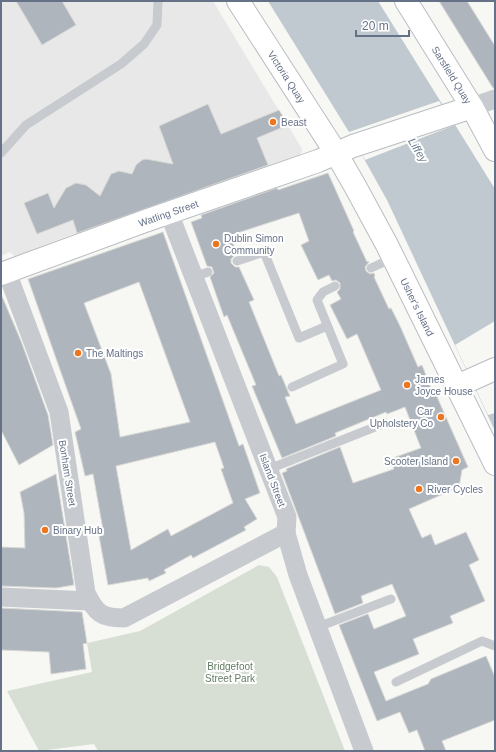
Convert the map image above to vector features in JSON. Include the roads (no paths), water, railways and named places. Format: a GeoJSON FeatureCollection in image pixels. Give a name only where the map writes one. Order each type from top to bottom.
{"type":"FeatureCollection","features":[{"type":"Feature","properties":{"kind":"main road","name":"Victoria Quay"},"geometry":{"type":"LineString","coordinates":[[238,1],[344,149]]}},
{"type":"Feature","properties":{"kind":"main road","name":"Sarsfield Quay"},"geometry":{"type":"LineString","coordinates":[[406,1],[462,110],[495,150]]}},
{"type":"Feature","properties":{"kind":"main road","name":"Watling Street"},"geometry":{"type":"LineString","coordinates":[[4,273],[45,257],[318,161],[344,149],[462,110]]}},
{"type":"Feature","properties":{"kind":"main road","name":"Usher's Island"},"geometry":{"type":"LineString","coordinates":[[344,149],[367,208],[393,258],[464,383],[495,464]]}},
{"type":"Feature","properties":{"kind":"main road"},"geometry":{"type":"LineString","coordinates":[[464,383],[495,369]]}},
{"type":"Feature","properties":{"kind":"street"},"geometry":{"type":"LineString","coordinates":[[462,110],[495,99]]}},
{"type":"Feature","properties":{"kind":"street","name":"Island Street"},"geometry":{"type":"LineString","coordinates":[[170,213],[201,274],[287,517],[286,533],[298,575],[364,751]]}},
{"type":"Feature","properties":{"kind":"street","name":"Bonham Street"},"geometry":{"type":"LineString","coordinates":[[4,273],[59,412],[64,483],[86,593],[90,602]]}},
{"type":"Feature","properties":{"kind":"street"},"geometry":{"type":"LineString","coordinates":[[1,597],[90,602],[95,610],[110,618],[124,618],[286,533]]}},
{"type":"Feature","properties":{"kind":"lane"},"geometry":{"type":"LineString","coordinates":[[1,153],[26,125],[121,64],[144,44],[157,24],[158,1]]}},
{"type":"Feature","properties":{"kind":"lane"},"geometry":{"type":"LineString","coordinates":[[237,261],[264,252],[299,338],[327,326]]}},
{"type":"Feature","properties":{"kind":"lane"},"geometry":{"type":"LineString","coordinates":[[371,268],[393,258]]}},
{"type":"Feature","properties":{"kind":"lane"},"geometry":{"type":"LineString","coordinates":[[292,387],[343,364],[317,300],[323,292],[335,286]]}},
{"type":"Feature","properties":{"kind":"lane"},"geometry":{"type":"LineString","coordinates":[[269,469],[385,423]]}},
{"type":"Feature","properties":{"kind":"lane"},"geometry":{"type":"LineString","coordinates":[[318,627],[391,598]]}},
{"type":"Feature","properties":{"kind":"lane"},"geometry":{"type":"LineString","coordinates":[[396,682],[482,641],[495,646]]}},
{"type":"Feature","properties":{"kind":"water","name":"Liffey"},"geometry":{"type":"Polygon","coordinates":[[[268,1],[378,1],[495,189],[495,431],[387,200],[349,132],[268,1]]]}},
{"type":"Feature","properties":{"kind":"place","name":"Beast"},"geometry":{"type":"Point","coordinates":[273,122]}},
{"type":"Feature","properties":{"kind":"place","name":"Dublin Simon Community"},"geometry":{"type":"Point","coordinates":[216,244]}},
{"type":"Feature","properties":{"kind":"place","name":"The Maltings"},"geometry":{"type":"Point","coordinates":[78,353]}},
{"type":"Feature","properties":{"kind":"place","name":"James Joyce House"},"geometry":{"type":"Point","coordinates":[407,385]}},
{"type":"Feature","properties":{"kind":"place","name":"Car Upholstery Co"},"geometry":{"type":"Point","coordinates":[441,417]}},
{"type":"Feature","properties":{"kind":"place","name":"Scooter Island"},"geometry":{"type":"Point","coordinates":[456,461]}},
{"type":"Feature","properties":{"kind":"place","name":"River Cycles"},"geometry":{"type":"Point","coordinates":[419,489]}},
{"type":"Feature","properties":{"kind":"place","name":"Binary Hub"},"geometry":{"type":"Point","coordinates":[45,530]}},
{"type":"Feature","properties":{"kind":"park label","name":"Bridgefoot Street Park"},"geometry":{"type":"Point","coordinates":[230,672]}}]}
